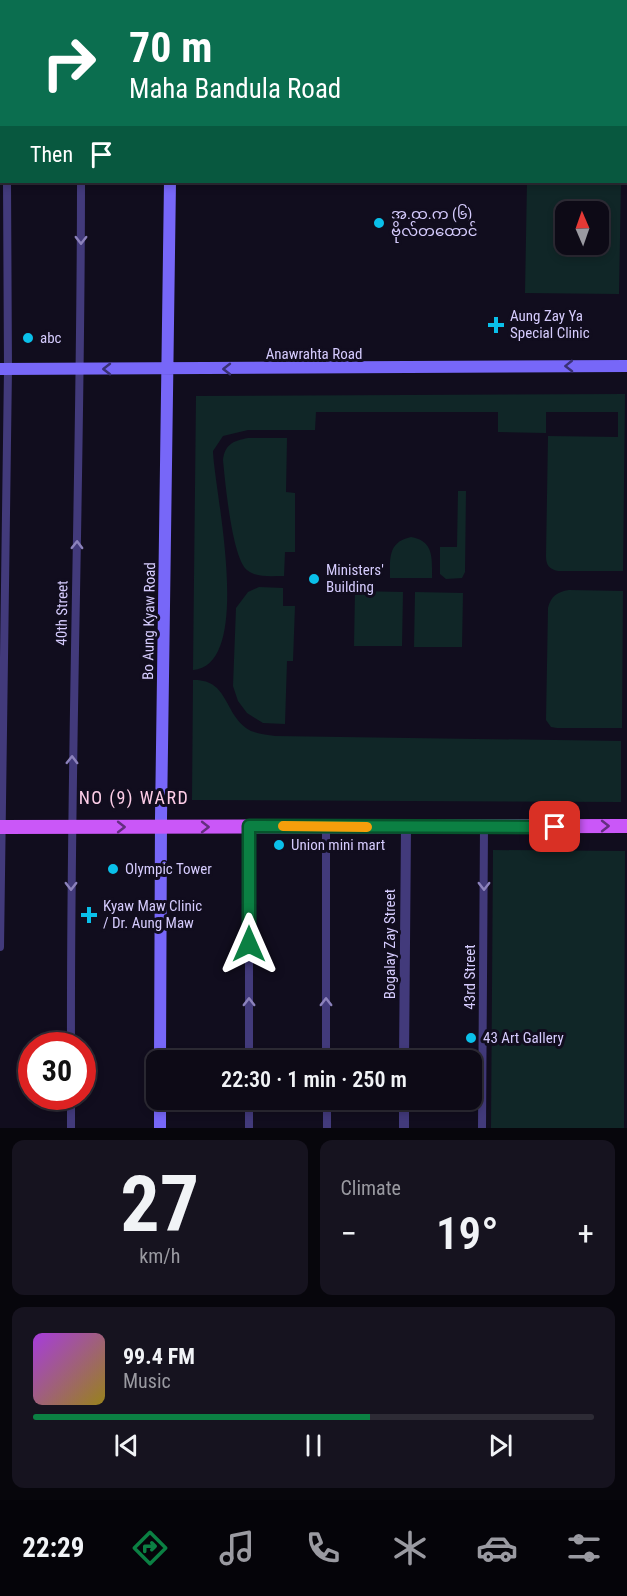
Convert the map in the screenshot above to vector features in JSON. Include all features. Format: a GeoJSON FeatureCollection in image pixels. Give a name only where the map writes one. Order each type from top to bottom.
{"type":"FeatureCollection","features":[{"type":"Feature","properties":{"kind":"main road","name":"Bo Aung Kyaw Road"},"geometry":{"type":"LineString","coordinates":[[160,1050],[166,369],[170,183]]}},
{"type":"Feature","properties":{"kind":"main road","name":"Anawrahta Road"},"geometry":{"type":"LineString","coordinates":[[4,369],[627,366]]}},
{"type":"Feature","properties":{"kind":"main road"},"geometry":{"type":"LineString","coordinates":[[1,824],[70,823],[161,827],[627,826]]}},
{"type":"Feature","properties":{"kind":"main road"},"geometry":{"type":"LineString","coordinates":[[160,1110],[160,1128]]}},
{"type":"Feature","properties":{"kind":"street"},"geometry":{"type":"LineString","coordinates":[[0,947],[7,183]]}},
{"type":"Feature","properties":{"kind":"street","name":"40th Street"},"geometry":{"type":"LineString","coordinates":[[71,1032],[70,823],[81,369],[81,183]]}},
{"type":"Feature","properties":{"kind":"street"},"geometry":{"type":"LineString","coordinates":[[249,826],[249,1050]]}},
{"type":"Feature","properties":{"kind":"street"},"geometry":{"type":"LineString","coordinates":[[326,826],[326,1050]]}},
{"type":"Feature","properties":{"kind":"street","name":"Bogalay Zay Street"},"geometry":{"type":"LineString","coordinates":[[404,1050],[406,827]]}},
{"type":"Feature","properties":{"kind":"street","name":"43rd Street"},"geometry":{"type":"LineString","coordinates":[[482,1128],[484,827]]}},
{"type":"Feature","properties":{"kind":"street"},"geometry":{"type":"LineString","coordinates":[[71,1110],[71,1128]]}},
{"type":"Feature","properties":{"kind":"street"},"geometry":{"type":"LineString","coordinates":[[249,1110],[249,1128]]}},
{"type":"Feature","properties":{"kind":"street"},"geometry":{"type":"LineString","coordinates":[[327,1110],[327,1128]]}},
{"type":"Feature","properties":{"kind":"street"},"geometry":{"type":"LineString","coordinates":[[404,1110],[404,1128]]}},
{"type":"Feature","properties":{"kind":"green space"},"geometry":{"type":"Polygon","coordinates":[[[527,183],[621,183],[619,294],[525,293],[527,183]]]}},
{"type":"Feature","properties":{"kind":"green space"},"geometry":{"type":"Polygon","coordinates":[[[625,394],[623,571],[558,571],[549,566],[546,556],[548,436],[618,437],[618,412],[546,412],[546,433],[498,432],[498,412],[316,412],[315,430],[248,430],[223,436],[213,451],[227,573],[227,609],[222,639],[212,661],[193,670],[196,396],[625,394]]]}},
{"type":"Feature","properties":{"kind":"green space"},"geometry":{"type":"Polygon","coordinates":[[[248,438],[287,438],[286,492],[295,493],[295,552],[285,552],[284,576],[264,576],[251,573],[242,563],[237,551],[230,518],[223,460],[231,444],[248,438]]]}},
{"type":"Feature","properties":{"kind":"green space"},"geometry":{"type":"Polygon","coordinates":[[[458,491],[466,491],[465,572],[462,578],[446,579],[440,574],[440,547],[457,547],[458,491]]]}},
{"type":"Feature","properties":{"kind":"green space"},"geometry":{"type":"Polygon","coordinates":[[[411,537],[419,539],[428,546],[432,578],[390,578],[394,547],[403,539],[411,537]]]}},
{"type":"Feature","properties":{"kind":"green space"},"geometry":{"type":"Polygon","coordinates":[[[259,587],[283,588],[283,606],[295,606],[293,661],[287,661],[285,724],[263,723],[247,713],[238,701],[233,686],[236,608],[248,592],[259,587]]]}},
{"type":"Feature","properties":{"kind":"green space"},"geometry":{"type":"Polygon","coordinates":[[[569,590],[623,591],[622,728],[557,728],[551,727],[546,720],[548,608],[555,595],[569,590]]]}},
{"type":"Feature","properties":{"kind":"green space"},"geometry":{"type":"Polygon","coordinates":[[[355,591],[403,592],[402,646],[354,646],[355,591]]]}},
{"type":"Feature","properties":{"kind":"green space"},"geometry":{"type":"Polygon","coordinates":[[[415,592],[463,593],[462,647],[414,647],[415,592]]]}},
{"type":"Feature","properties":{"kind":"green space"},"geometry":{"type":"Polygon","coordinates":[[[193,680],[205,681],[214,685],[235,717],[251,731],[260,734],[621,741],[621,802],[192,800],[193,680]]]}},
{"type":"Feature","properties":{"kind":"green space"},"geometry":{"type":"Polygon","coordinates":[[[493,850],[625,851],[624,1128],[491,1128],[493,850]]]}},
{"type":"Feature","properties":{"kind":"slow traffic"},"geometry":{"type":"LineString","coordinates":[[283,826],[367,827]]}},
{"type":"Feature","properties":{"kind":"place","name":"အ.ထ.က (၆) ဗိုလ်တထောင်"},"geometry":{"type":"Point","coordinates":[379,223]}},
{"type":"Feature","properties":{"kind":"place","name":"Aung Zay Ya Special Clinic"},"geometry":{"type":"Point","coordinates":[496,325]}},
{"type":"Feature","properties":{"kind":"place","name":"abc"},"geometry":{"type":"Point","coordinates":[28,338]}},
{"type":"Feature","properties":{"kind":"place","name":"Ministers' Building"},"geometry":{"type":"Point","coordinates":[314,579]}},
{"type":"Feature","properties":{"kind":"place","name":"Union mini mart"},"geometry":{"type":"Point","coordinates":[279,845]}},
{"type":"Feature","properties":{"kind":"place","name":"Olympic Tower"},"geometry":{"type":"Point","coordinates":[113,869]}},
{"type":"Feature","properties":{"kind":"place","name":"Kyaw Maw Clinic / Dr. Aung Maw"},"geometry":{"type":"Point","coordinates":[89,915]}},
{"type":"Feature","properties":{"kind":"place","name":"43 Art Gallery"},"geometry":{"type":"Point","coordinates":[471,1038]}},
{"type":"Feature","properties":{"kind":"district","name":"NO (9) WARD"},"geometry":{"type":"Point","coordinates":[134,797]}},
{"type":"Feature","properties":{"kind":"route"},"geometry":{"type":"LineString","coordinates":[[249,944],[249,826],[555,827]]}}]}
